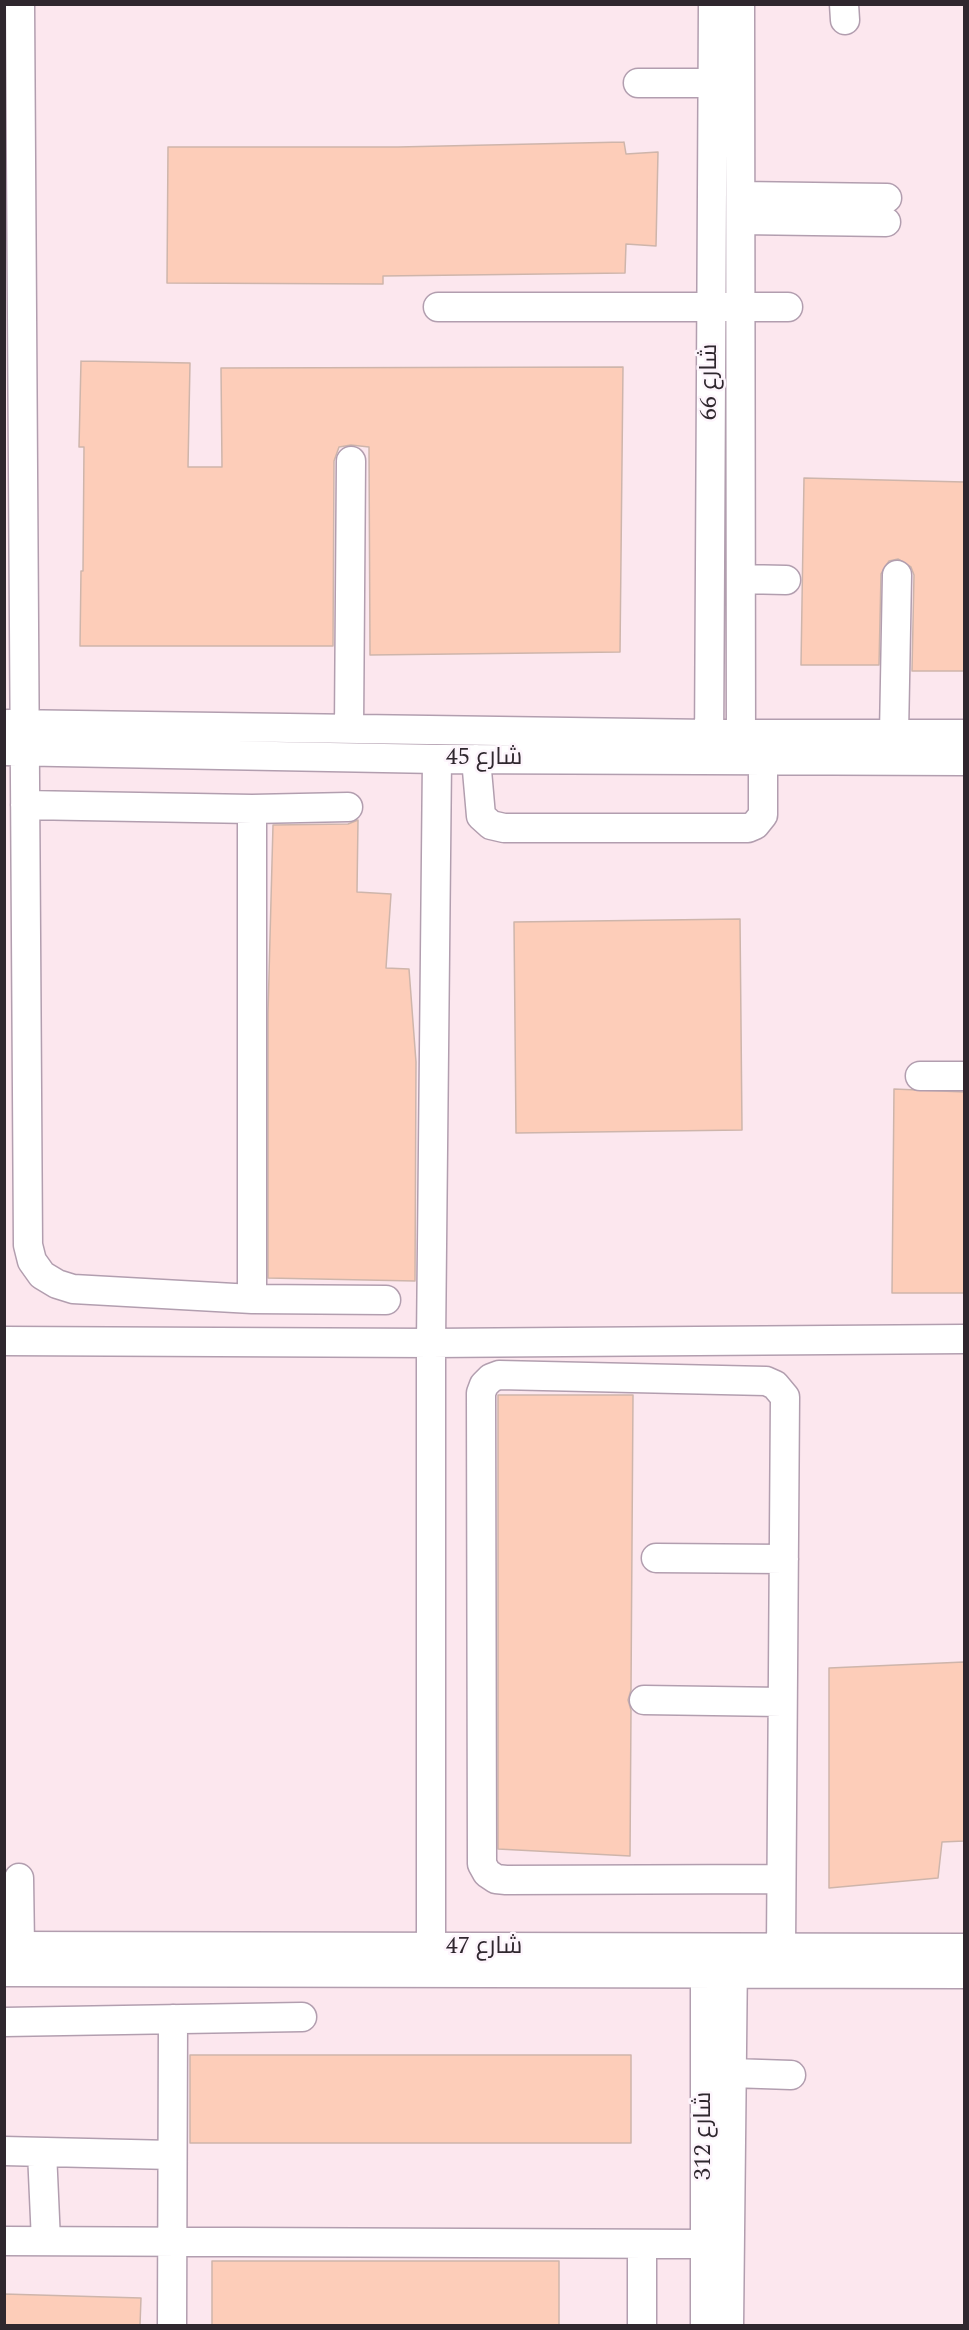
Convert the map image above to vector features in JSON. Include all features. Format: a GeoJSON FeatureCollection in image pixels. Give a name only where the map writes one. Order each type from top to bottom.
{"type":"FeatureCollection","features":[{"type":"Feature","properties":{"kind":"street"},"geometry":{"type":"LineString","coordinates":[[20,4],[14,394],[15,737],[25,805],[28,1245],[32,1261],[42,1275],[57,1284],[73,1288],[252,1299],[386,1300]]}},
{"type":"Feature","properties":{"kind":"street","name":"شارع 66"},"geometry":{"type":"LineString","coordinates":[[710,747],[713,4]]}},
{"type":"Feature","properties":{"kind":"street","name":"شارع 66"},"geometry":{"type":"LineString","coordinates":[[476,759],[478,809],[485,821],[498,827],[748,828],[755,825],[763,814],[749,752],[741,579],[740,4]]}},
{"type":"Feature","properties":{"kind":"street"},"geometry":{"type":"LineString","coordinates":[[638,83],[713,83]]}},
{"type":"Feature","properties":{"kind":"street"},"geometry":{"type":"LineString","coordinates":[[741,208],[886,210]]}},
{"type":"Feature","properties":{"kind":"street"},"geometry":{"type":"LineString","coordinates":[[438,307],[788,307]]}},
{"type":"Feature","properties":{"kind":"street"},"geometry":{"type":"LineString","coordinates":[[349,728],[351,461]]}},
{"type":"Feature","properties":{"kind":"street"},"geometry":{"type":"LineString","coordinates":[[894,734],[897,574]]}},
{"type":"Feature","properties":{"kind":"street"},"geometry":{"type":"LineString","coordinates":[[741,579],[786,580]]}},
{"type":"Feature","properties":{"kind":"street","name":"شارع 45"},"geometry":{"type":"LineString","coordinates":[[15,737],[349,728],[710,747],[749,752],[964,761]]}},
{"type":"Feature","properties":{"kind":"street","name":"شارع 45"},"geometry":{"type":"LineString","coordinates":[[749,752],[894,734],[964,734]]}},
{"type":"Feature","properties":{"kind":"street","name":"شارع 45"},"geometry":{"type":"LineString","coordinates":[[15,737],[437,759],[710,747]]}},
{"type":"Feature","properties":{"kind":"street"},"geometry":{"type":"LineString","coordinates":[[431,1948],[431,1343],[437,759]]}},
{"type":"Feature","properties":{"kind":"street"},"geometry":{"type":"LineString","coordinates":[[25,805],[252,809],[348,807]]}},
{"type":"Feature","properties":{"kind":"street"},"geometry":{"type":"LineString","coordinates":[[252,809],[252,1299]]}},
{"type":"Feature","properties":{"kind":"street"},"geometry":{"type":"LineString","coordinates":[[920,1076],[964,1076]]}},
{"type":"Feature","properties":{"kind":"street"},"geometry":{"type":"LineString","coordinates":[[4,1341],[431,1343],[964,1339]]}},
{"type":"Feature","properties":{"kind":"street"},"geometry":{"type":"LineString","coordinates":[[781,1878],[506,1880],[496,1879],[487,1873],[482,1864],[482,1393],[484,1385],[499,1375],[766,1381],[776,1385],[785,1397],[781,1947]]}},
{"type":"Feature","properties":{"kind":"street"},"geometry":{"type":"LineString","coordinates":[[656,1558],[784,1559]]}},
{"type":"Feature","properties":{"kind":"street"},"geometry":{"type":"LineString","coordinates":[[644,1700],[783,1702]]}},
{"type":"Feature","properties":{"kind":"street"},"geometry":{"type":"LineString","coordinates":[[12,1946],[19,1878]]}},
{"type":"Feature","properties":{"kind":"street","name":"شارع 47"},"geometry":{"type":"LineString","coordinates":[[12,1946],[431,1948],[719,1960],[964,1974]]}},
{"type":"Feature","properties":{"kind":"street","name":"شارع 47"},"geometry":{"type":"LineString","coordinates":[[4,1972],[719,1960],[781,1947],[964,1948]]}},
{"type":"Feature","properties":{"kind":"street","name":"شارع 312"},"geometry":{"type":"LineString","coordinates":[[717,2312],[732,2073],[719,1960]]}},
{"type":"Feature","properties":{"kind":"street","name":"شارع 312"},"geometry":{"type":"LineString","coordinates":[[717,2312],[705,2244],[719,1960]]}},
{"type":"Feature","properties":{"kind":"street"},"geometry":{"type":"LineString","coordinates":[[4,2022],[302,2017]]}},
{"type":"Feature","properties":{"kind":"street"},"geometry":{"type":"LineString","coordinates":[[172,2325],[173,2019]]}},
{"type":"Feature","properties":{"kind":"street"},"geometry":{"type":"LineString","coordinates":[[732,2073],[791,2075]]}},
{"type":"Feature","properties":{"kind":"street"},"geometry":{"type":"LineString","coordinates":[[4,2151],[172,2155]]}},
{"type":"Feature","properties":{"kind":"street"},"geometry":{"type":"LineString","coordinates":[[42,2152],[46,2241]]}},
{"type":"Feature","properties":{"kind":"street"},"geometry":{"type":"LineString","coordinates":[[4,2241],[705,2244]]}},
{"type":"Feature","properties":{"kind":"street"},"geometry":{"type":"LineString","coordinates":[[642,2244],[642,2325]]}},
{"type":"Feature","properties":{"kind":"shaded area"},"geometry":{"type":"Polygon","coordinates":[[[5,5],[964,5],[964,2325],[5,2326],[5,5]]]}},
{"type":"Feature","properties":{"kind":"building"},"geometry":{"type":"Polygon","coordinates":[[[624,142],[626,154],[658,152],[656,246],[626,244],[625,273],[383,276],[383,284],[167,283],[168,147],[398,147],[624,142]]]}},
{"type":"Feature","properties":{"kind":"building"},"geometry":{"type":"Polygon","coordinates":[[[81,361],[190,363],[188,467],[222,467],[221,368],[623,367],[620,652],[370,655],[369,447],[351,445],[339,447],[334,461],[333,646],[80,646],[84,447],[79,447],[81,361]]]}},
{"type":"Feature","properties":{"kind":"building"},"geometry":{"type":"Polygon","coordinates":[[[804,478],[964,482],[964,671],[912,671],[914,575],[911,567],[898,559],[889,561],[881,574],[879,665],[801,665],[804,478]]]}},
{"type":"Feature","properties":{"kind":"building"},"geometry":{"type":"Polygon","coordinates":[[[358,820],[357,892],[391,894],[386,968],[409,969],[416,1062],[415,1281],[268,1278],[268,1013],[273,825],[348,824],[358,820]]]}},
{"type":"Feature","properties":{"kind":"building"},"geometry":{"type":"Polygon","coordinates":[[[740,919],[742,1130],[516,1133],[514,922],[740,919]]]}},
{"type":"Feature","properties":{"kind":"building"},"geometry":{"type":"Polygon","coordinates":[[[894,1089],[964,1092],[964,1293],[892,1293],[894,1089]]]}},
{"type":"Feature","properties":{"kind":"building"},"geometry":{"type":"Polygon","coordinates":[[[498,1395],[633,1395],[631,1690],[628,1700],[631,1710],[630,1856],[498,1849],[498,1395]]]}},
{"type":"Feature","properties":{"kind":"building"},"geometry":{"type":"Polygon","coordinates":[[[964,1662],[964,1841],[942,1842],[938,1878],[829,1888],[829,1668],[964,1662]]]}},
{"type":"Feature","properties":{"kind":"building"},"geometry":{"type":"Polygon","coordinates":[[[190,2055],[631,2055],[631,2143],[190,2143],[190,2055]]]}},
{"type":"Feature","properties":{"kind":"building"},"geometry":{"type":"Polygon","coordinates":[[[212,2261],[559,2261],[559,2325],[212,2325],[212,2261]]]}},
{"type":"Feature","properties":{"kind":"building"},"geometry":{"type":"Polygon","coordinates":[[[4,2294],[141,2298],[140,2325],[4,2325],[4,2294]]]}}]}
